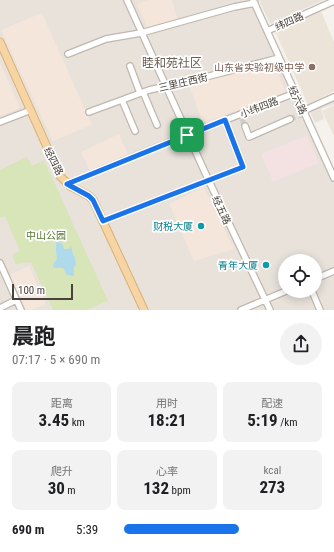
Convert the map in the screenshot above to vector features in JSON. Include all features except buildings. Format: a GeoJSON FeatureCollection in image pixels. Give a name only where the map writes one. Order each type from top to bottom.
{"type":"FeatureCollection","features":[{"type":"Feature","properties":{"kind":"main road","name":"经四路"},"geometry":{"type":"LineString","coordinates":[[0,42],[60,176],[67,184],[89,196],[93,200],[144,310]]}},
{"type":"Feature","properties":{"kind":"street","name":"经五路"},"geometry":{"type":"LineString","coordinates":[[127,0],[187,135],[270,310]]}},
{"type":"Feature","properties":{"kind":"street","name":"纬四路"},"geometry":{"type":"LineString","coordinates":[[267,31],[334,1]]}},
{"type":"Feature","properties":{"kind":"street"},"geometry":{"type":"LineString","coordinates":[[68,54],[106,39],[142,33],[254,2]]}},
{"type":"Feature","properties":{"kind":"street","name":"经六路"},"geometry":{"type":"LineString","coordinates":[[254,2],[303,113],[334,178]]}},
{"type":"Feature","properties":{"kind":"street","name":"三里庄西街"},"geometry":{"type":"LineString","coordinates":[[89,112],[141,93],[279,58]]}},
{"type":"Feature","properties":{"kind":"street"},"geometry":{"type":"LineString","coordinates":[[130,66],[156,125]]}},
{"type":"Feature","properties":{"kind":"street","name":"小纬四路"},"geometry":{"type":"LineString","coordinates":[[67,184],[225,120],[241,117],[295,93]]}},
{"type":"Feature","properties":{"kind":"street"},"geometry":{"type":"LineString","coordinates":[[303,113],[334,97]]}},
{"type":"Feature","properties":{"kind":"street"},"geometry":{"type":"LineString","coordinates":[[122,100],[135,131]]}},
{"type":"Feature","properties":{"kind":"street"},"geometry":{"type":"LineString","coordinates":[[0,122],[31,110]]}},
{"type":"Feature","properties":{"kind":"street"},"geometry":{"type":"LineString","coordinates":[[103,221],[208,179],[243,167],[225,120]]}},
{"type":"Feature","properties":{"kind":"street"},"geometry":{"type":"LineString","coordinates":[[245,126],[249,137],[290,120]]}},
{"type":"Feature","properties":{"kind":"street"},"geometry":{"type":"LineString","coordinates":[[1,267],[21,310]]}},
{"type":"Feature","properties":{"kind":"street"},"geometry":{"type":"LineString","coordinates":[[322,276],[334,271]]}},
{"type":"Feature","properties":{"kind":"street"},"geometry":{"type":"LineString","coordinates":[[241,310],[278,294]]}},
{"type":"Feature","properties":{"kind":"street"},"geometry":{"type":"LineString","coordinates":[[315,298],[320,310]]}},
{"type":"Feature","properties":{"kind":"street"},"geometry":{"type":"LineString","coordinates":[[0,308],[16,300]]}},
{"type":"Feature","properties":{"kind":"shaded area"},"geometry":{"type":"Polygon","coordinates":[[[0,0],[254,0],[334,178],[334,310],[0,310],[0,0]]]}},
{"type":"Feature","properties":{"kind":"shaded area"},"geometry":{"type":"Polygon","coordinates":[[[148,0],[172,0],[178,21],[148,29],[137,4],[148,0]]]}},
{"type":"Feature","properties":{"kind":"shaded area"},"geometry":{"type":"Polygon","coordinates":[[[259,0],[324,0],[270,24],[259,0]]]}},
{"type":"Feature","properties":{"kind":"shaded area","name":"山东省实验初级中学"},"geometry":{"type":"Polygon","coordinates":[[[321,11],[334,42],[334,91],[308,105],[275,31],[321,11]]]}},
{"type":"Feature","properties":{"kind":"shaded area"},"geometry":{"type":"Polygon","coordinates":[[[42,13],[92,125],[53,141],[1,30],[42,13]]]}},
{"type":"Feature","properties":{"kind":"shaded area"},"geometry":{"type":"Polygon","coordinates":[[[0,62],[20,108],[0,116],[0,62]]]}},
{"type":"Feature","properties":{"kind":"shaded area"},"geometry":{"type":"Polygon","coordinates":[[[273,64],[286,92],[203,123],[189,85],[273,64]]]}},
{"type":"Feature","properties":{"kind":"shaded area"},"geometry":{"type":"Polygon","coordinates":[[[334,100],[334,104],[321,109],[324,119],[315,123],[309,110],[334,100]]]}},
{"type":"Feature","properties":{"kind":"shaded area"},"geometry":{"type":"Polygon","coordinates":[[[334,105],[334,136],[322,111],[334,105]]]}},
{"type":"Feature","properties":{"kind":"shaded area"},"geometry":{"type":"Polygon","coordinates":[[[119,134],[128,154],[90,171],[81,152],[119,134]]]}},
{"type":"Feature","properties":{"kind":"shaded area"},"geometry":{"type":"Polygon","coordinates":[[[307,135],[319,163],[273,182],[261,154],[307,135]]]}},
{"type":"Feature","properties":{"kind":"shaded area"},"geometry":{"type":"Polygon","coordinates":[[[204,187],[234,249],[194,261],[169,204],[204,187]]]}},
{"type":"Feature","properties":{"kind":"shaded area"},"geometry":{"type":"Polygon","coordinates":[[[29,266],[46,304],[32,310],[24,310],[9,275],[29,266]]]}},
{"type":"Feature","properties":{"kind":"green space","name":"中山公园"},"geometry":{"type":"Polygon","coordinates":[[[27,157],[32,166],[44,160],[108,301],[86,310],[53,310],[31,262],[16,264],[12,255],[20,251],[5,216],[0,218],[0,170],[27,157]]]}},
{"type":"Feature","properties":{"kind":"water"},"geometry":{"type":"Polygon","coordinates":[[[56,242],[62,243],[64,249],[69,249],[71,246],[76,265],[74,267],[74,276],[67,275],[63,268],[54,268],[53,264],[57,259],[56,242]]]}},
{"type":"Feature","properties":{"kind":"tunnel"},"geometry":{"type":"LineString","coordinates":[[290,119],[301,115]]}},
{"type":"Feature","properties":{"kind":"tunnel"},"geometry":{"type":"LineString","coordinates":[[242,119],[245,126]]}},
{"type":"Feature","properties":{"kind":"place","name":"山东省实验初级中学"},"geometry":{"type":"Point","coordinates":[312,67]}},
{"type":"Feature","properties":{"kind":"place","name":"财税大厦"},"geometry":{"type":"Point","coordinates":[201,226]}},
{"type":"Feature","properties":{"kind":"place","name":"青年大厦"},"geometry":{"type":"Point","coordinates":[266,265]}},
{"type":"Feature","properties":{"kind":"district","name":"睦和苑社区"},"geometry":{"type":"Point","coordinates":[172,63]}},
{"type":"Feature","properties":{"kind":"route"},"geometry":{"type":"LineString","coordinates":[[225,120],[243,167],[208,179],[103,221],[93,200],[89,196],[67,184],[71,182],[187,135],[225,120]]}}]}
